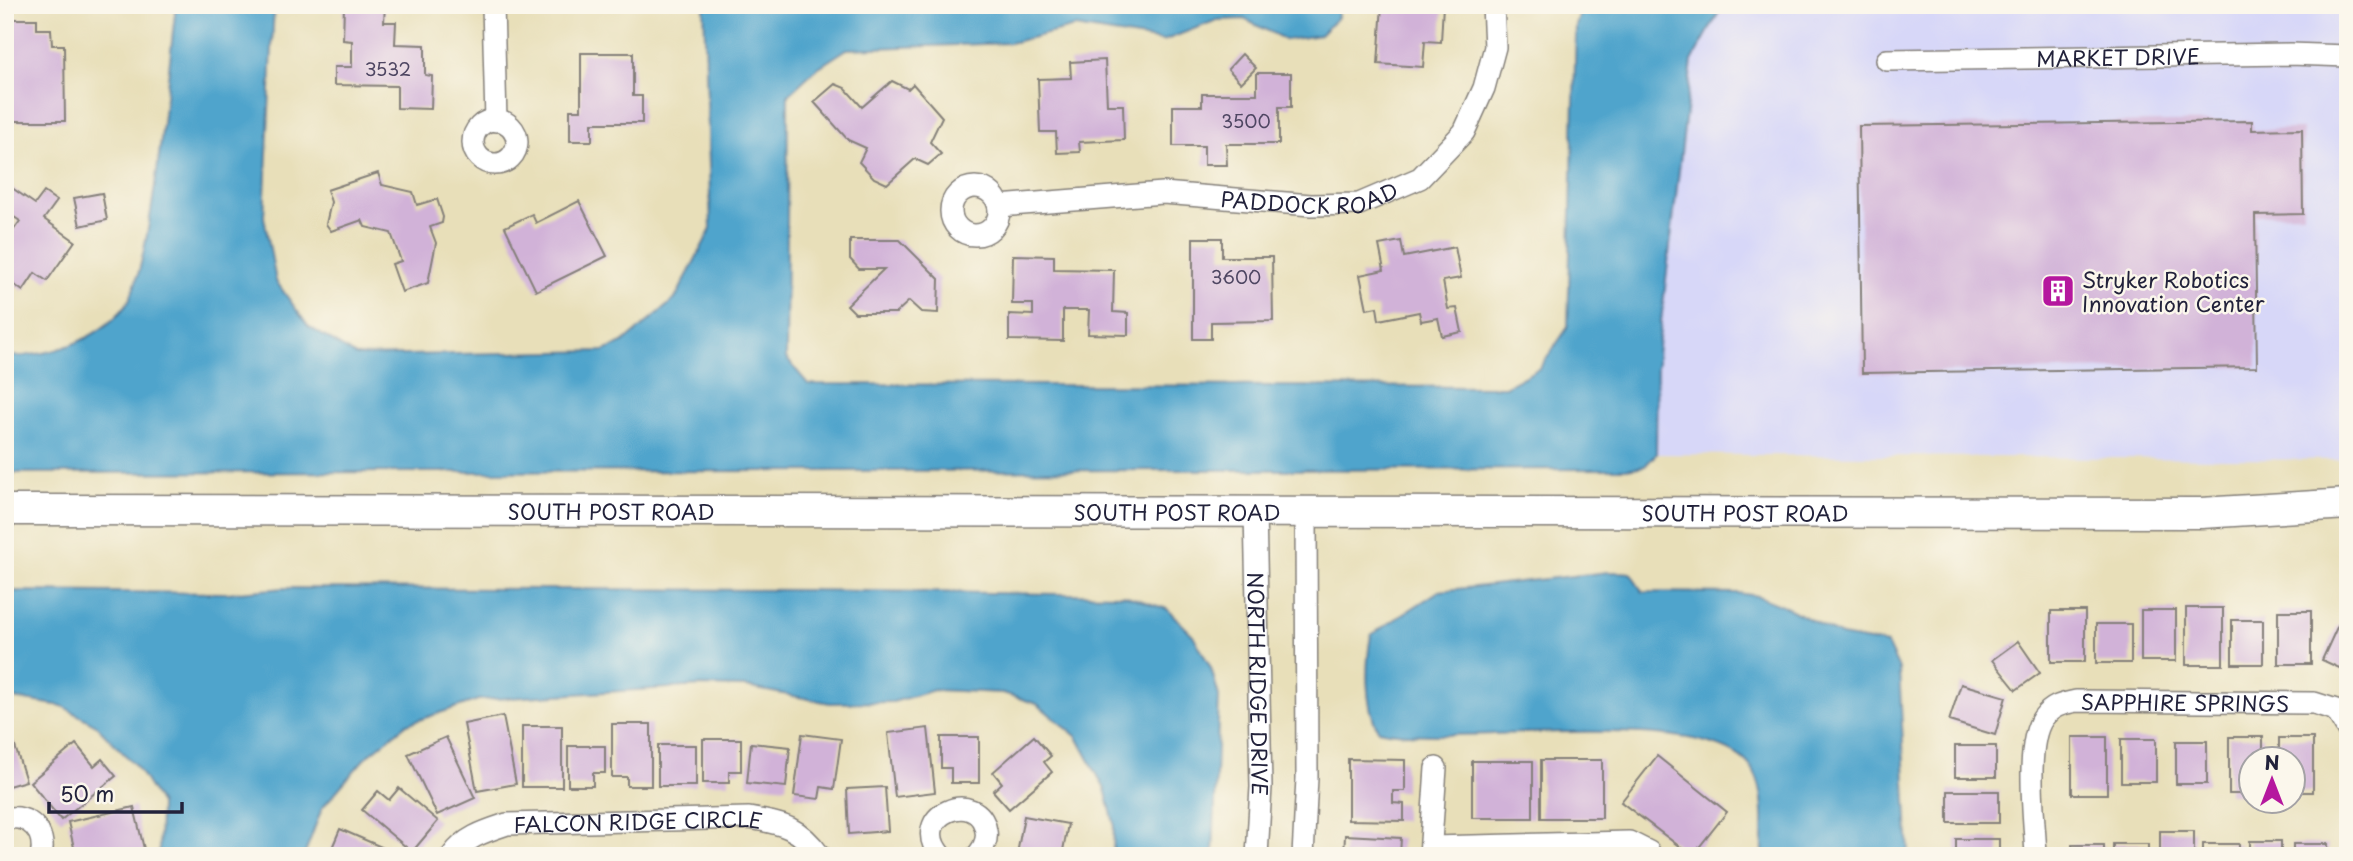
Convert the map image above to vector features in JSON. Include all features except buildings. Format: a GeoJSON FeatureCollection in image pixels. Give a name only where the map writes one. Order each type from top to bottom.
{"type":"FeatureCollection","features":[{"type":"Feature","properties":{"kind":"street"},"geometry":{"type":"LineString","coordinates":[[493,5],[495,121]]}},
{"type":"Feature","properties":{"kind":"street","name":"PADDOCK ROAD"},"geometry":{"type":"LineString","coordinates":[[999,206],[1163,193],[1311,205],[1359,204],[1420,178],[1464,132],[1484,88],[1494,47],[1493,5]]}},
{"type":"Feature","properties":{"kind":"street","name":"MARKET DRIVE"},"geometry":{"type":"LineString","coordinates":[[1887,60],[2290,54],[2348,57]]}},
{"type":"Feature","properties":{"kind":"street","name":"SOUTH POST ROAD"},"geometry":{"type":"LineString","coordinates":[[5,510],[2201,513],[2348,504]]}},
{"type":"Feature","properties":{"kind":"street","name":"NORTH RIDGE DRIVE"},"geometry":{"type":"LineString","coordinates":[[1255,511],[1261,787],[1257,856]]}},
{"type":"Feature","properties":{"kind":"street"},"geometry":{"type":"LineString","coordinates":[[1303,856],[1307,778],[1306,512]]}},
{"type":"Feature","properties":{"kind":"street","name":"SAPPHIRE SPRINGS"},"geometry":{"type":"LineString","coordinates":[[2036,856],[2034,752],[2041,720],[2057,704],[2076,701],[2314,703],[2336,710],[2348,730]]}},
{"type":"Feature","properties":{"kind":"street"},"geometry":{"type":"LineString","coordinates":[[1436,768],[1431,851],[1629,842],[1649,852],[1650,856]]}},
{"type":"Feature","properties":{"kind":"street"},"geometry":{"type":"LineString","coordinates":[[932,853],[934,824],[946,811],[962,808],[978,815],[986,830],[984,847],[976,856]]}},
{"type":"Feature","properties":{"kind":"street"},"geometry":{"type":"LineString","coordinates":[[5,820],[18,818],[34,825],[43,840],[41,856]]}},
{"type":"Feature","properties":{"kind":"street","name":"FALCON RIDGE CIRCLE"},"geometry":{"type":"LineString","coordinates":[[452,856],[458,847],[480,833],[507,824],[750,818],[779,823],[803,833],[820,856]]}},
{"type":"Feature","properties":{"kind":"shaded area"},"geometry":{"type":"Polygon","coordinates":[[[1723,5],[2348,5],[2348,460],[1656,454],[1657,355],[1692,60],[1723,5]]]}},
{"type":"Feature","properties":{"kind":"water"},"geometry":{"type":"Polygon","coordinates":[[[176,5],[274,5],[264,217],[276,281],[308,326],[356,356],[604,351],[623,343],[675,299],[711,229],[704,5],[1337,5],[1338,17],[1320,35],[1286,40],[1244,19],[1217,20],[1163,41],[1075,27],[1010,43],[847,49],[816,69],[788,95],[786,358],[808,384],[1505,387],[1540,368],[1568,327],[1576,25],[1583,5],[1723,5],[1692,61],[1657,355],[1656,454],[1645,466],[1626,469],[5,473],[5,356],[38,354],[85,338],[113,320],[124,308],[134,288],[143,254],[158,165],[176,5]]]}},
{"type":"Feature","properties":{"kind":"water"},"geometry":{"type":"Polygon","coordinates":[[[1608,572],[1632,574],[1643,592],[1737,593],[1758,596],[1790,609],[1841,636],[1887,644],[1899,669],[1909,856],[1763,856],[1761,791],[1754,772],[1730,751],[1690,739],[1639,733],[1464,735],[1378,730],[1370,708],[1367,683],[1371,635],[1439,591],[1608,572]]]}},
{"type":"Feature","properties":{"kind":"water"},"geometry":{"type":"Polygon","coordinates":[[[285,588],[806,590],[1124,595],[1167,609],[1193,635],[1211,668],[1219,696],[1213,856],[1113,856],[1114,823],[1105,789],[1077,737],[1037,704],[1003,693],[934,690],[893,702],[830,703],[746,687],[701,686],[478,700],[407,724],[365,758],[322,808],[304,856],[159,856],[160,804],[137,767],[96,725],[62,706],[5,697],[5,591],[227,593],[285,588]]]}},
{"type":"Feature","properties":{"kind":"place","name":"Stryker Robotics Innovation Center"},"geometry":{"type":"Point","coordinates":[2058,291]}}]}
